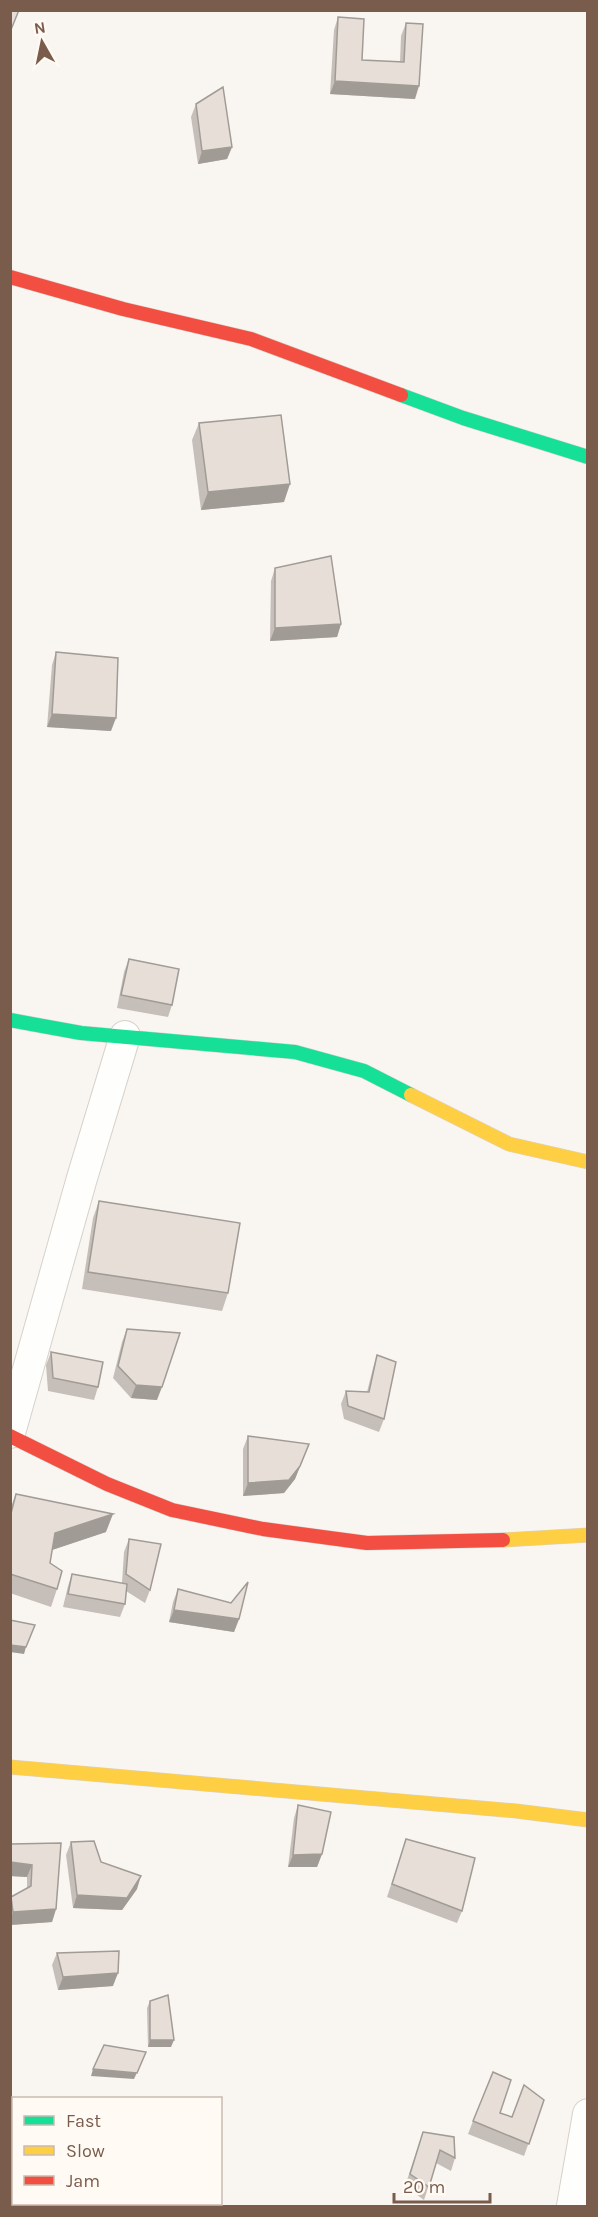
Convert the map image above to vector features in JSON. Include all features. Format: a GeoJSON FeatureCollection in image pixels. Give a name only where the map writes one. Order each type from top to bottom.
{"type":"FeatureCollection","features":[{"type":"Feature","properties":{"kind":"street"},"geometry":{"type":"LineString","coordinates":[[10,277],[123,309],[251,339],[463,418],[588,457]]}},
{"type":"Feature","properties":{"kind":"street"},"geometry":{"type":"LineString","coordinates":[[10,1020],[81,1033],[295,1052],[364,1071],[509,1144],[588,1162]]}},
{"type":"Feature","properties":{"kind":"street"},"geometry":{"type":"LineString","coordinates":[[124,1036],[12,1421],[107,1484],[172,1510],[263,1529],[368,1543],[545,1539],[588,1535]]}},
{"type":"Feature","properties":{"kind":"street"},"geometry":{"type":"LineString","coordinates":[[10,1767],[516,1811],[588,1820]]}},
{"type":"Feature","properties":{"kind":"street"},"geometry":{"type":"LineString","coordinates":[[572,2206],[588,2114]]}},
{"type":"Feature","properties":{"kind":"building"},"geometry":{"type":"Polygon","coordinates":[[[10,10],[19,10],[10,32],[10,10]]]}},
{"type":"Feature","properties":{"kind":"building"},"geometry":{"type":"Polygon","coordinates":[[[338,17],[364,19],[362,60],[404,62],[406,23],[423,24],[419,86],[335,81],[338,17]]]}},
{"type":"Feature","properties":{"kind":"building"},"geometry":{"type":"Polygon","coordinates":[[[223,87],[232,147],[202,151],[196,104],[223,87]]]}},
{"type":"Feature","properties":{"kind":"building"},"geometry":{"type":"Polygon","coordinates":[[[281,415],[290,484],[208,492],[199,423],[281,415]]]}},
{"type":"Feature","properties":{"kind":"building"},"geometry":{"type":"Polygon","coordinates":[[[331,556],[341,624],[275,628],[275,568],[331,556]]]}},
{"type":"Feature","properties":{"kind":"building"},"geometry":{"type":"Polygon","coordinates":[[[56,652],[118,658],[116,718],[52,714],[56,652]]]}},
{"type":"Feature","properties":{"kind":"building"},"geometry":{"type":"Polygon","coordinates":[[[129,959],[179,969],[172,1005],[121,995],[129,959]]]}},
{"type":"Feature","properties":{"kind":"building"},"geometry":{"type":"Polygon","coordinates":[[[99,1201],[240,1223],[228,1293],[88,1272],[99,1201]]]}},
{"type":"Feature","properties":{"kind":"building"},"geometry":{"type":"Polygon","coordinates":[[[127,1329],[180,1333],[162,1387],[136,1385],[118,1366],[127,1329]]]}},
{"type":"Feature","properties":{"kind":"building"},"geometry":{"type":"Polygon","coordinates":[[[51,1352],[103,1362],[98,1387],[53,1378],[51,1352]]]}},
{"type":"Feature","properties":{"kind":"building"},"geometry":{"type":"Polygon","coordinates":[[[377,1355],[396,1362],[384,1419],[348,1406],[346,1391],[369,1392],[377,1355]]]}},
{"type":"Feature","properties":{"kind":"building"},"geometry":{"type":"Polygon","coordinates":[[[248,1436],[309,1444],[300,1466],[289,1480],[248,1483],[248,1436]]]}},
{"type":"Feature","properties":{"kind":"building"},"geometry":{"type":"Polygon","coordinates":[[[16,1494],[113,1514],[55,1533],[50,1563],[62,1571],[57,1589],[10,1574],[10,1517],[16,1494]]]}},
{"type":"Feature","properties":{"kind":"building"},"geometry":{"type":"Polygon","coordinates":[[[129,1539],[161,1544],[150,1590],[126,1574],[129,1539]]]}},
{"type":"Feature","properties":{"kind":"building"},"geometry":{"type":"Polygon","coordinates":[[[72,1574],[127,1584],[125,1604],[68,1594],[72,1574]]]}},
{"type":"Feature","properties":{"kind":"building"},"geometry":{"type":"Polygon","coordinates":[[[248,1582],[239,1619],[174,1610],[178,1589],[231,1603],[248,1582]]]}},
{"type":"Feature","properties":{"kind":"building"},"geometry":{"type":"Polygon","coordinates":[[[10,1620],[35,1625],[26,1647],[10,1645],[10,1620]]]}},
{"type":"Feature","properties":{"kind":"building"},"geometry":{"type":"Polygon","coordinates":[[[298,1805],[331,1812],[322,1854],[293,1855],[298,1805]]]}},
{"type":"Feature","properties":{"kind":"building"},"geometry":{"type":"Polygon","coordinates":[[[406,1839],[475,1858],[462,1911],[392,1884],[406,1839]]]}},
{"type":"Feature","properties":{"kind":"building"},"geometry":{"type":"Polygon","coordinates":[[[94,1841],[101,1862],[141,1876],[127,1898],[77,1895],[71,1842],[94,1841]]]}},
{"type":"Feature","properties":{"kind":"building"},"geometry":{"type":"Polygon","coordinates":[[[61,1843],[56,1909],[13,1912],[11,1897],[31,1886],[32,1865],[10,1862],[11,1844],[61,1843]]]}},
{"type":"Feature","properties":{"kind":"building"},"geometry":{"type":"Polygon","coordinates":[[[119,1951],[118,1973],[63,1977],[57,1953],[119,1951]]]}},
{"type":"Feature","properties":{"kind":"building"},"geometry":{"type":"Polygon","coordinates":[[[168,1995],[174,2040],[150,2040],[150,2001],[168,1995]]]}},
{"type":"Feature","properties":{"kind":"building"},"geometry":{"type":"Polygon","coordinates":[[[104,2045],[146,2052],[137,2073],[93,2069],[104,2045]]]}},
{"type":"Feature","properties":{"kind":"building"},"geometry":{"type":"Polygon","coordinates":[[[493,2072],[511,2080],[500,2113],[512,2117],[524,2085],[544,2100],[529,2144],[473,2121],[493,2072]]]}},
{"type":"Feature","properties":{"kind":"building"},"geometry":{"type":"Polygon","coordinates":[[[423,2132],[454,2137],[455,2158],[440,2150],[429,2187],[410,2174],[423,2132]]]}},
{"type":"Feature","properties":{"kind":"traffic: fast"},"geometry":{"type":"LineString","coordinates":[[401,395],[463,418],[588,457]]}},
{"type":"Feature","properties":{"kind":"traffic: fast"},"geometry":{"type":"LineString","coordinates":[[10,1020],[81,1033],[295,1052],[364,1071],[411,1095]]}},
{"type":"Feature","properties":{"kind":"traffic: slow"},"geometry":{"type":"LineString","coordinates":[[411,1095],[509,1144],[588,1162]]}},
{"type":"Feature","properties":{"kind":"traffic: slow"},"geometry":{"type":"LineString","coordinates":[[503,1540],[588,1535]]}},
{"type":"Feature","properties":{"kind":"traffic: slow"},"geometry":{"type":"LineString","coordinates":[[10,1767],[516,1811],[588,1820]]}},
{"type":"Feature","properties":{"kind":"traffic: jam"},"geometry":{"type":"LineString","coordinates":[[10,277],[123,309],[251,339],[401,395]]}},
{"type":"Feature","properties":{"kind":"traffic: jam"},"geometry":{"type":"LineString","coordinates":[[10,1436],[107,1484],[172,1510],[263,1529],[367,1543],[503,1540]]}}]}
